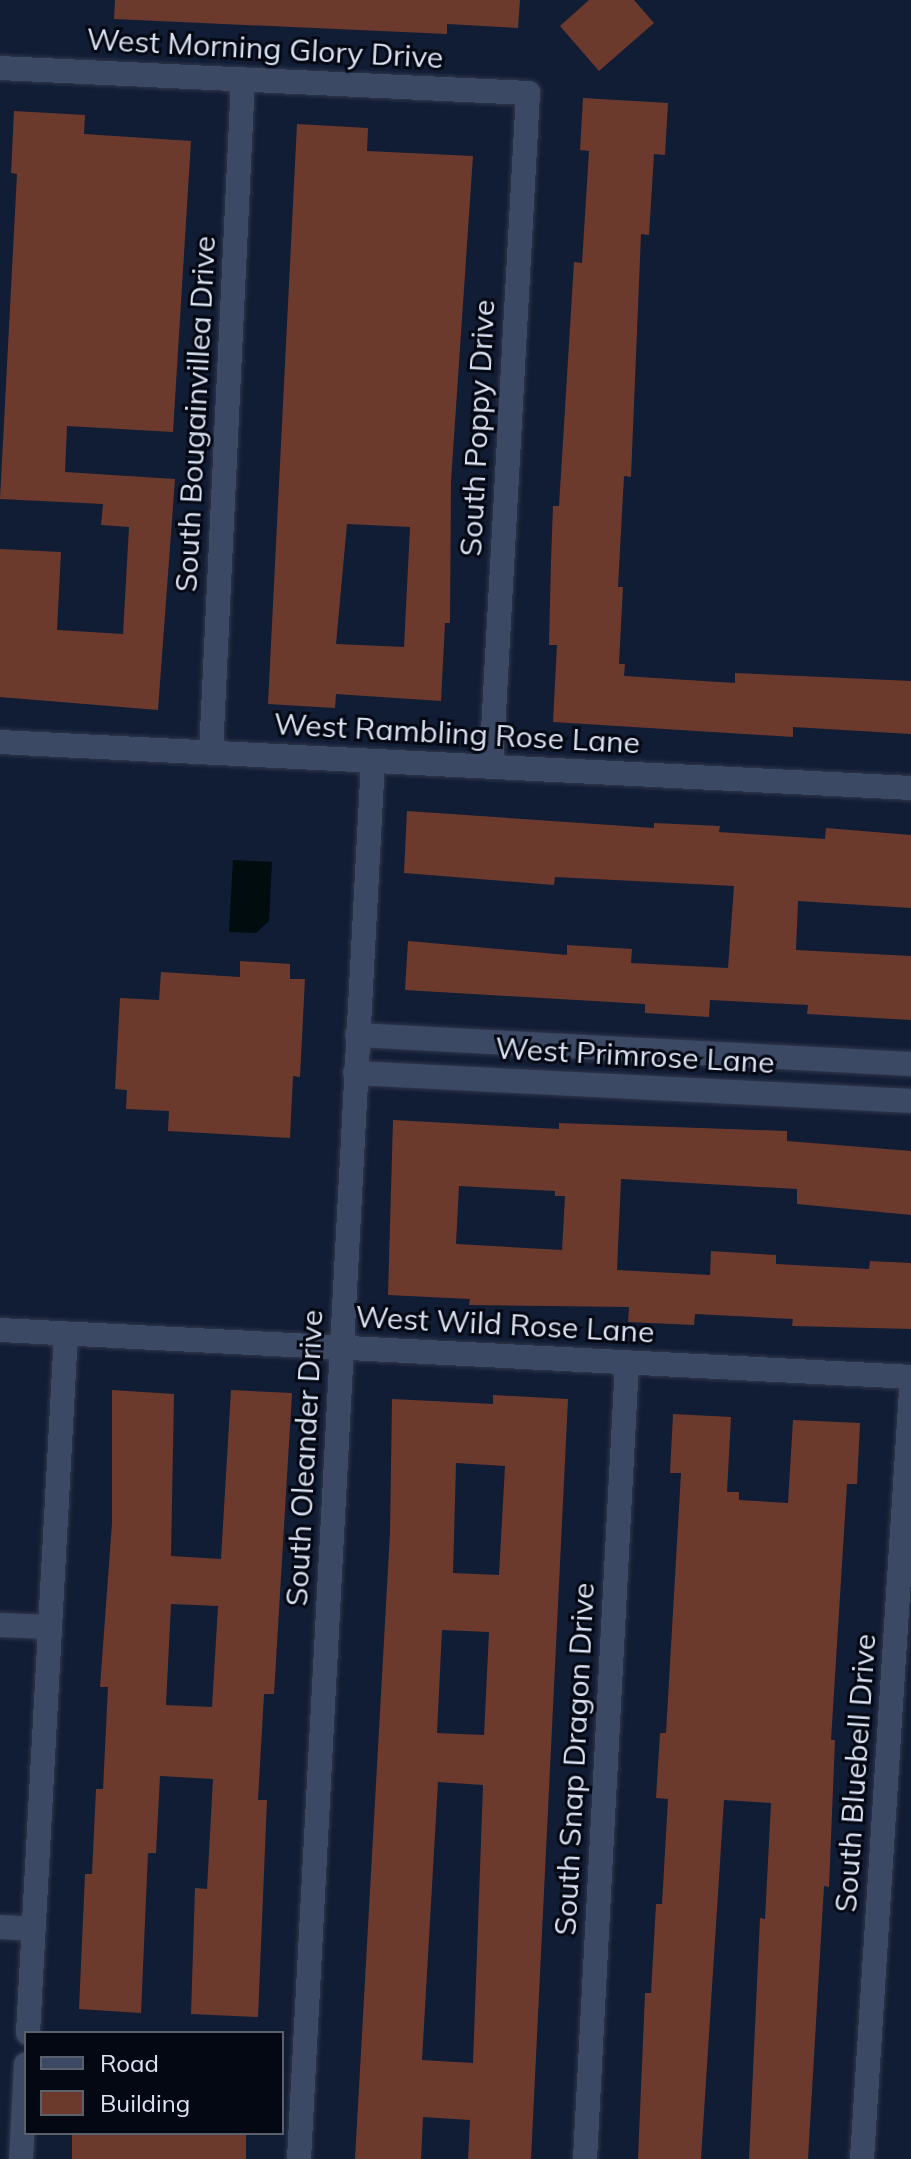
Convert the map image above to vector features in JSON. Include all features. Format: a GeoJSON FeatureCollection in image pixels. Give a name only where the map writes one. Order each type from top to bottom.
{"type":"FeatureCollection","features":[{"type":"Feature","properties":{"kind":"street","name":"West Morning Glory Drive"},"geometry":{"type":"LineString","coordinates":[[0,68],[528,93]]}},
{"type":"Feature","properties":{"kind":"street","name":"South Bougainvillea Drive"},"geometry":{"type":"LineString","coordinates":[[211,753],[243,79]]}},
{"type":"Feature","properties":{"kind":"street","name":"South Poppy Drive"},"geometry":{"type":"LineString","coordinates":[[491,767],[528,93]]}},
{"type":"Feature","properties":{"kind":"street","name":"West Rambling Rose Lane"},"geometry":{"type":"LineString","coordinates":[[0,742],[911,788]]}},
{"type":"Feature","properties":{"kind":"street","name":"South Oleander Drive"},"geometry":{"type":"LineString","coordinates":[[299,2159],[373,761]]}},
{"type":"Feature","properties":{"kind":"street","name":"West Primrose Lane"},"geometry":{"type":"LineString","coordinates":[[357,1035],[911,1064]]}},
{"type":"Feature","properties":{"kind":"street"},"geometry":{"type":"LineString","coordinates":[[694,1090],[697,1052]]}},
{"type":"Feature","properties":{"kind":"street","name":"West Primrose Lane"},"geometry":{"type":"LineString","coordinates":[[355,1073],[911,1101]]}},
{"type":"Feature","properties":{"kind":"street","name":"West Wild Rose Lane"},"geometry":{"type":"LineString","coordinates":[[0,1330],[911,1377]]}},
{"type":"Feature","properties":{"kind":"street"},"geometry":{"type":"LineString","coordinates":[[28,2031],[66,1334]]}},
{"type":"Feature","properties":{"kind":"street","name":"South Snap Dragon Drive"},"geometry":{"type":"LineString","coordinates":[[585,2159],[627,1362]]}},
{"type":"Feature","properties":{"kind":"street","name":"South Bluebell Drive"},"geometry":{"type":"LineString","coordinates":[[862,2159],[911,1391]]}},
{"type":"Feature","properties":{"kind":"street"},"geometry":{"type":"LineString","coordinates":[[0,1625],[50,1627]]}},
{"type":"Feature","properties":{"kind":"street"},"geometry":{"type":"LineString","coordinates":[[0,1927],[33,1929]]}},
{"type":"Feature","properties":{"kind":"street"},"geometry":{"type":"LineString","coordinates":[[21,2159],[24,2102]]}},
{"type":"Feature","properties":{"kind":"shaded area"},"geometry":{"type":"Polygon","coordinates":[[[233,860],[272,862],[269,921],[256,933],[229,932],[233,860]]]}},
{"type":"Feature","properties":{"kind":"building"},"geometry":{"type":"Polygon","coordinates":[[[115,0],[520,0],[518,28],[447,24],[447,34],[114,19],[115,0]]]}},
{"type":"Feature","properties":{"kind":"building"},"geometry":{"type":"Polygon","coordinates":[[[589,0],[634,0],[654,23],[599,71],[560,26],[589,0]]]}},
{"type":"Feature","properties":{"kind":"building"},"geometry":{"type":"Polygon","coordinates":[[[583,98],[668,103],[665,155],[654,154],[649,235],[641,234],[631,477],[624,476],[618,587],[623,587],[619,664],[625,664],[624,676],[735,683],[735,673],[911,681],[911,734],[793,727],[793,737],[553,722],[557,645],[549,645],[553,506],[559,506],[574,262],[582,263],[589,151],[580,150],[583,98]]]}},
{"type":"Feature","properties":{"kind":"building"},"geometry":{"type":"Polygon","coordinates":[[[14,111],[85,115],[84,134],[191,141],[173,432],[67,426],[65,472],[175,479],[158,710],[0,697],[0,549],[61,552],[57,630],[123,634],[129,527],[101,525],[103,504],[0,499],[17,174],[11,173],[14,111]]]}},
{"type":"Feature","properties":{"kind":"building"},"geometry":{"type":"Polygon","coordinates":[[[297,124],[368,128],[367,151],[473,156],[451,481],[450,623],[445,623],[441,701],[336,694],[335,708],[268,704],[297,124]],[[347,524],[336,644],[404,647],[410,527],[347,524]]]}},
{"type":"Feature","properties":{"kind":"building"},"geometry":{"type":"Polygon","coordinates":[[[407,811],[654,828],[654,823],[720,826],[719,832],[825,839],[826,828],[911,835],[911,908],[798,901],[796,950],[911,956],[911,1020],[807,1014],[808,1005],[710,1000],[709,1017],[645,1013],[645,1004],[405,990],[408,941],[567,955],[567,945],[632,949],[631,963],[728,968],[734,886],[555,877],[554,885],[404,873],[407,811]]]}},
{"type":"Feature","properties":{"kind":"building"},"geometry":{"type":"Polygon","coordinates":[[[240,961],[290,964],[290,979],[305,979],[300,1077],[293,1076],[290,1138],[168,1131],[169,1111],[126,1109],[127,1090],[115,1089],[120,998],[159,1000],[161,972],[240,977],[240,961]]]}},
{"type":"Feature","properties":{"kind":"building"},"geometry":{"type":"Polygon","coordinates":[[[393,1120],[559,1129],[559,1123],[787,1131],[787,1141],[911,1151],[911,1215],[797,1204],[797,1189],[621,1179],[617,1270],[710,1275],[711,1251],[776,1255],[776,1264],[869,1269],[870,1261],[911,1263],[911,1329],[792,1326],[793,1319],[695,1314],[694,1325],[628,1322],[629,1307],[469,1305],[470,1299],[388,1295],[393,1120]],[[459,1186],[456,1244],[562,1250],[565,1196],[555,1196],[555,1191],[459,1186]]]}},
{"type":"Feature","properties":{"kind":"building"},"geometry":{"type":"Polygon","coordinates":[[[112,1390],[174,1394],[171,1556],[221,1559],[231,1390],[292,1393],[274,1694],[264,1694],[258,1800],[267,1800],[258,2017],[191,2014],[195,1888],[207,1889],[213,1779],[160,1776],[156,1853],[148,1853],[141,2013],[79,2009],[85,1874],[92,1874],[96,1789],[103,1789],[108,1687],[100,1687],[112,1523],[112,1390]],[[171,1604],[166,1705],[212,1707],[218,1606],[171,1604]]]}},
{"type":"Feature","properties":{"kind":"building"},"geometry":{"type":"Polygon","coordinates":[[[493,1395],[568,1399],[531,2159],[468,2159],[470,2120],[423,2117],[421,2159],[355,2159],[390,1533],[392,1399],[493,1404],[493,1395]],[[456,1463],[453,1573],[499,1575],[505,1466],[456,1463]],[[442,1630],[437,1733],[484,1735],[489,1632],[442,1630]],[[438,1782],[422,2060],[473,2063],[483,1785],[438,1782]]]}},
{"type":"Feature","properties":{"kind":"building"},"geometry":{"type":"Polygon","coordinates":[[[673,1414],[731,1417],[727,1492],[739,1492],[739,1500],[788,1503],[793,1420],[860,1423],[857,1484],[847,1484],[831,1740],[835,1740],[829,1887],[824,1886],[808,2159],[749,2159],[760,1918],[765,1919],[771,1803],[724,1800],[701,2159],[638,2159],[645,1993],[651,1993],[656,1904],[662,1904],[668,1799],[656,1798],[660,1733],[666,1733],[681,1473],[670,1473],[673,1414]]]}},
{"type":"Feature","properties":{"kind":"building"},"geometry":{"type":"Polygon","coordinates":[[[72,2135],[246,2135],[246,2159],[72,2159],[72,2135]]]}}]}
